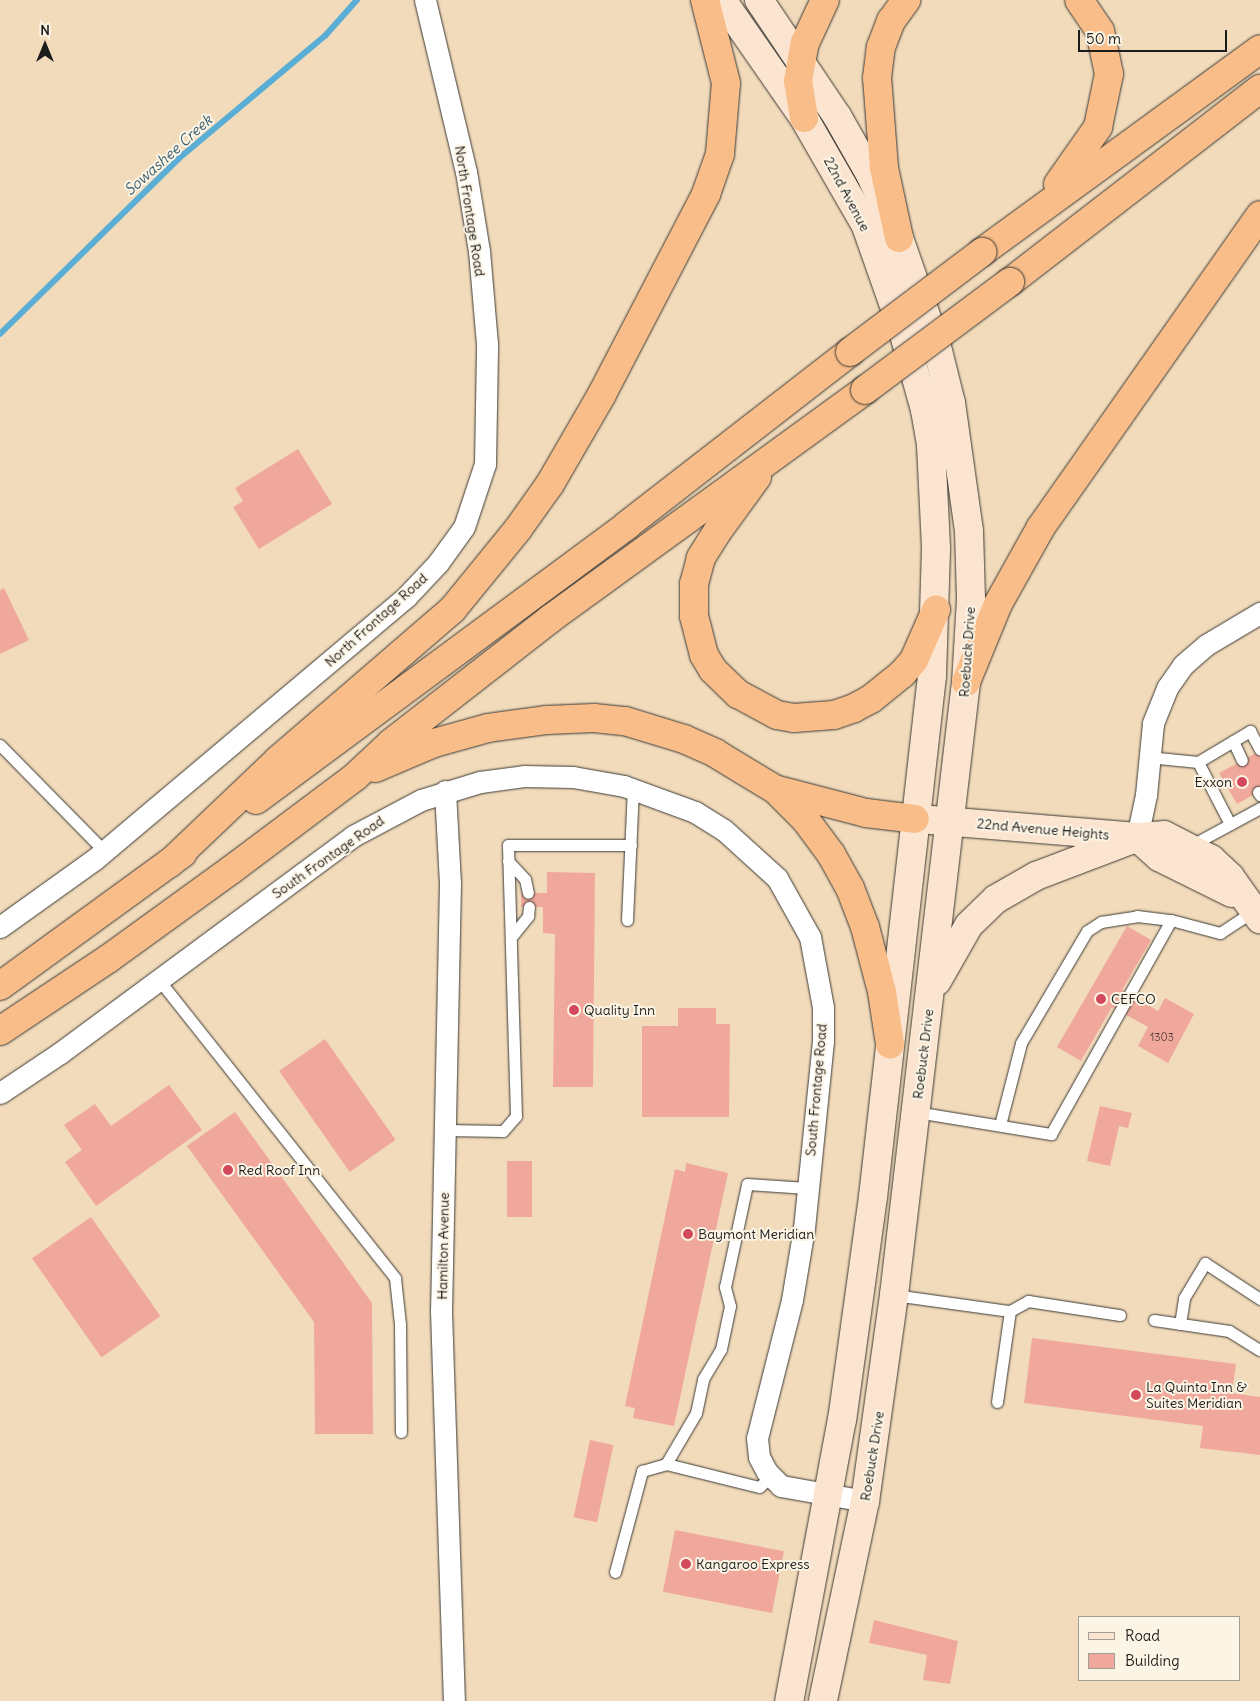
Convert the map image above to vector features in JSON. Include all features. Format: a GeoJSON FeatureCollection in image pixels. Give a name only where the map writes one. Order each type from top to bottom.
{"type":"FeatureCollection","features":[{"type":"Feature","properties":{"kind":"highway"},"geometry":{"type":"LineString","coordinates":[[170,863],[278,760],[452,610],[518,529],[550,484],[601,396],[706,194],[720,154],[726,83],[704,0]]}},
{"type":"Feature","properties":{"kind":"highway"},"geometry":{"type":"LineString","coordinates":[[804,118],[798,81],[810,29],[824,0]]}},
{"type":"Feature","properties":{"kind":"highway"},"geometry":{"type":"LineString","coordinates":[[899,238],[884,168],[877,78],[881,47],[891,21],[906,0]]}},
{"type":"Feature","properties":{"kind":"highway"},"geometry":{"type":"LineString","coordinates":[[1039,207],[1098,127],[1107,91],[1107,52],[1100,31],[1079,0]]}},
{"type":"Feature","properties":{"kind":"highway"},"geometry":{"type":"LineString","coordinates":[[0,986],[170,863],[603,543],[1039,207],[1260,49]]}},
{"type":"Feature","properties":{"kind":"highway"},"geometry":{"type":"LineString","coordinates":[[0,1031],[124,948],[356,776],[391,743],[550,620],[1010,282],[1260,89]]}},
{"type":"Feature","properties":{"kind":"highway"},"geometry":{"type":"LineString","coordinates":[[966,682],[998,604],[1041,527],[1260,215]]}},
{"type":"Feature","properties":{"kind":"highway"},"geometry":{"type":"LineString","coordinates":[[775,453],[717,532],[696,571],[694,616],[704,655],[723,682],[756,706],[777,715],[811,719],[834,715],[870,699],[902,674],[914,660],[936,610]]}},
{"type":"Feature","properties":{"kind":"highway"},"geometry":{"type":"LineString","coordinates":[[356,776],[434,743],[488,728],[594,718],[625,721],[684,738],[746,770],[776,790],[805,819],[832,854],[850,888],[865,927],[882,992],[890,1044]]}},
{"type":"Feature","properties":{"kind":"highway"},"geometry":{"type":"LineString","coordinates":[[776,790],[866,813],[915,820]]}},
{"type":"Feature","properties":{"kind":"main road","name":"22nd Avenue"},"geometry":{"type":"LineString","coordinates":[[722,0],[804,118],[866,226],[904,331],[925,410],[934,484],[936,610]]}},
{"type":"Feature","properties":{"kind":"main road","name":"22nd Avenue"},"geometry":{"type":"LineString","coordinates":[[759,0],[802,62],[866,166],[899,238],[937,347],[951,403]]}},
{"type":"Feature","properties":{"kind":"main road","name":"Roebuck Drive"},"geometry":{"type":"LineString","coordinates":[[823,1701],[865,1501],[894,1295],[966,682],[971,599],[969,531],[951,403]]}},
{"type":"Feature","properties":{"kind":"main road"},"geometry":{"type":"LineString","coordinates":[[789,1701],[829,1495],[851,1362],[932,676],[936,610]]}},
{"type":"Feature","properties":{"kind":"main road","name":"22nd Avenue Heights"},"geometry":{"type":"LineString","coordinates":[[915,820],[949,821],[1137,837],[1164,835],[1190,846],[1211,859],[1230,877],[1254,909]]}},
{"type":"Feature","properties":{"kind":"main road"},"geometry":{"type":"LineString","coordinates":[[930,995],[964,933],[996,899],[1036,876],[1137,837],[1159,857],[1200,874],[1254,909]]}},
{"type":"Feature","properties":{"kind":"street","name":"North Frontage Road"},"geometry":{"type":"LineString","coordinates":[[0,927],[104,851],[406,597],[438,563],[464,527],[485,464],[487,344],[479,251],[449,99],[425,0]]}},
{"type":"Feature","properties":{"kind":"street"},"geometry":{"type":"LineString","coordinates":[[1137,837],[1146,796],[1148,757],[1160,703],[1183,665],[1206,645],[1260,613]]}},
{"type":"Feature","properties":{"kind":"street","name":"South Frontage Road"},"geometry":{"type":"LineString","coordinates":[[0,1093],[159,980],[353,836],[388,815],[445,791],[480,782],[524,776],[574,777],[633,789],[695,812],[724,830],[750,851],[777,878],[810,937],[819,975],[823,1032],[808,1188],[792,1300],[758,1438],[759,1457],[771,1476]]}},
{"type":"Feature","properties":{"kind":"street","name":"Hamilton Avenue"},"geometry":{"type":"LineString","coordinates":[[445,791],[450,883],[441,1310],[454,1701]]}},
{"type":"Feature","properties":{"kind":"street"},"geometry":{"type":"LineString","coordinates":[[771,1476],[782,1486],[865,1501]]}},
{"type":"Feature","properties":{"kind":"lane"},"geometry":{"type":"LineString","coordinates":[[1148,757],[1198,762],[1250,731],[1260,750]]}},
{"type":"Feature","properties":{"kind":"lane"},"geometry":{"type":"LineString","coordinates":[[1233,741],[1242,760]]}},
{"type":"Feature","properties":{"kind":"lane"},"geometry":{"type":"LineString","coordinates":[[0,745],[104,851]]}},
{"type":"Feature","properties":{"kind":"lane"},"geometry":{"type":"LineString","coordinates":[[1198,762],[1230,824]]}},
{"type":"Feature","properties":{"kind":"lane"},"geometry":{"type":"LineString","coordinates":[[627,920],[633,789]]}},
{"type":"Feature","properties":{"kind":"lane"},"geometry":{"type":"LineString","coordinates":[[1190,846],[1260,808]]}},
{"type":"Feature","properties":{"kind":"lane"},"geometry":{"type":"LineString","coordinates":[[445,1130],[503,1131],[516,1116],[508,845],[631,845]]}},
{"type":"Feature","properties":{"kind":"lane"},"geometry":{"type":"LineString","coordinates":[[508,861],[525,879],[528,893]]}},
{"type":"Feature","properties":{"kind":"lane"},"geometry":{"type":"LineString","coordinates":[[512,936],[528,916],[529,907]]}},
{"type":"Feature","properties":{"kind":"lane"},"geometry":{"type":"LineString","coordinates":[[1000,1125],[1021,1043],[1088,931],[1118,918],[1137,916],[1171,920],[1220,933],[1254,909]]}},
{"type":"Feature","properties":{"kind":"lane"},"geometry":{"type":"LineString","coordinates":[[916,1112],[1051,1134],[1171,920]]}},
{"type":"Feature","properties":{"kind":"lane"},"geometry":{"type":"LineString","coordinates":[[159,980],[395,1278],[400,1324],[401,1432]]}},
{"type":"Feature","properties":{"kind":"lane"},"geometry":{"type":"LineString","coordinates":[[666,1464],[696,1414],[703,1379],[721,1349],[730,1306],[725,1286],[747,1184],[808,1188]]}},
{"type":"Feature","properties":{"kind":"lane"},"geometry":{"type":"LineString","coordinates":[[1180,1324],[1184,1298],[1205,1263],[1260,1298]]}},
{"type":"Feature","properties":{"kind":"lane"},"geometry":{"type":"LineString","coordinates":[[894,1295],[1010,1311],[1028,1301],[1120,1315]]}},
{"type":"Feature","properties":{"kind":"lane"},"geometry":{"type":"LineString","coordinates":[[997,1402],[1010,1311]]}},
{"type":"Feature","properties":{"kind":"lane"},"geometry":{"type":"LineString","coordinates":[[1154,1320],[1229,1331],[1260,1350]]}},
{"type":"Feature","properties":{"kind":"lane"},"geometry":{"type":"LineString","coordinates":[[615,1572],[642,1471],[666,1464],[759,1487],[771,1476]]}},
{"type":"Feature","properties":{"kind":"building"},"geometry":{"type":"Polygon","coordinates":[[[298,449],[332,504],[259,549],[233,507],[243,501],[235,488],[298,449]]]}},
{"type":"Feature","properties":{"kind":"building"},"geometry":{"type":"Polygon","coordinates":[[[4,588],[29,640],[0,654],[0,590],[4,588]]]}},
{"type":"Feature","properties":{"kind":"building","name":"Exxon"},"geometry":{"type":"Polygon","coordinates":[[[1260,751],[1260,791],[1237,804],[1219,773],[1260,751]]]}},
{"type":"Feature","properties":{"kind":"building","name":"Quality Inn"},"geometry":{"type":"Polygon","coordinates":[[[547,872],[595,873],[593,1087],[553,1087],[555,934],[543,933],[543,907],[521,907],[521,893],[547,893],[547,872]]]}},
{"type":"Feature","properties":{"kind":"building"},"geometry":{"type":"Polygon","coordinates":[[[1127,926],[1151,940],[1122,990],[1158,1011],[1165,998],[1194,1014],[1168,1063],[1138,1046],[1148,1027],[1112,1007],[1081,1061],[1057,1047],[1127,926]]]}},
{"type":"Feature","properties":{"kind":"building"},"geometry":{"type":"Polygon","coordinates":[[[678,1008],[716,1008],[716,1024],[730,1024],[729,1117],[642,1117],[642,1026],[678,1026],[678,1008]]]}},
{"type":"Feature","properties":{"kind":"building"},"geometry":{"type":"Polygon","coordinates":[[[325,1039],[396,1140],[350,1172],[279,1071],[325,1039]]]}},
{"type":"Feature","properties":{"kind":"building"},"geometry":{"type":"Polygon","coordinates":[[[169,1085],[202,1130],[96,1206],[65,1162],[82,1150],[64,1125],[95,1104],[111,1126],[169,1085]]]}},
{"type":"Feature","properties":{"kind":"building"},"geometry":{"type":"Polygon","coordinates":[[[1100,1106],[1132,1113],[1128,1128],[1119,1126],[1110,1166],[1087,1161],[1100,1106]]]}},
{"type":"Feature","properties":{"kind":"building"},"geometry":{"type":"Polygon","coordinates":[[[235,1112],[372,1303],[373,1434],[315,1434],[314,1322],[187,1146],[235,1112]]]}},
{"type":"Feature","properties":{"kind":"building"},"geometry":{"type":"Polygon","coordinates":[[[507,1161],[532,1161],[532,1217],[507,1217],[507,1161]]]}},
{"type":"Feature","properties":{"kind":"building","name":"Baymont Meridian"},"geometry":{"type":"Polygon","coordinates":[[[686,1163],[728,1173],[674,1426],[633,1418],[635,1408],[625,1406],[675,1169],[685,1172],[686,1163]]]}},
{"type":"Feature","properties":{"kind":"building"},"geometry":{"type":"Polygon","coordinates":[[[91,1217],[160,1316],[101,1357],[32,1258],[91,1217]]]}},
{"type":"Feature","properties":{"kind":"building","name":"La Quinta Inn & Suites Meridian"},"geometry":{"type":"Polygon","coordinates":[[[1032,1338],[1236,1364],[1232,1393],[1260,1397],[1260,1455],[1200,1448],[1203,1426],[1024,1403],[1032,1338]]]}},
{"type":"Feature","properties":{"kind":"building"},"geometry":{"type":"Polygon","coordinates":[[[590,1440],[613,1445],[597,1522],[574,1517],[590,1440]]]}},
{"type":"Feature","properties":{"kind":"building","name":"Kangaroo Express"},"geometry":{"type":"Polygon","coordinates":[[[675,1530],[784,1551],[772,1613],[663,1592],[675,1530]]]}},
{"type":"Feature","properties":{"kind":"building"},"geometry":{"type":"Polygon","coordinates":[[[874,1620],[958,1641],[950,1684],[923,1680],[927,1655],[869,1643],[874,1620]]]}},
{"type":"Feature","properties":{"kind":"waterway","name":"Sowashee Creek"},"geometry":{"type":"LineString","coordinates":[[0,334],[183,155],[325,36],[357,0]]}},
{"type":"Feature","properties":{"kind":"place","name":"Exxon"},"geometry":{"type":"Point","coordinates":[1242,782]}},
{"type":"Feature","properties":{"kind":"place","name":"CEFCO"},"geometry":{"type":"Point","coordinates":[1101,999]}},
{"type":"Feature","properties":{"kind":"place","name":"Quality Inn"},"geometry":{"type":"Point","coordinates":[574,1010]}},
{"type":"Feature","properties":{"kind":"place","name":"Red Roof Inn"},"geometry":{"type":"Point","coordinates":[228,1170]}},
{"type":"Feature","properties":{"kind":"place","name":"Baymont Meridian"},"geometry":{"type":"Point","coordinates":[688,1234]}},
{"type":"Feature","properties":{"kind":"place","name":"La Quinta Inn & Suites Meridian"},"geometry":{"type":"Point","coordinates":[1136,1395]}},
{"type":"Feature","properties":{"kind":"place","name":"Kangaroo Express"},"geometry":{"type":"Point","coordinates":[686,1564]}}]}
